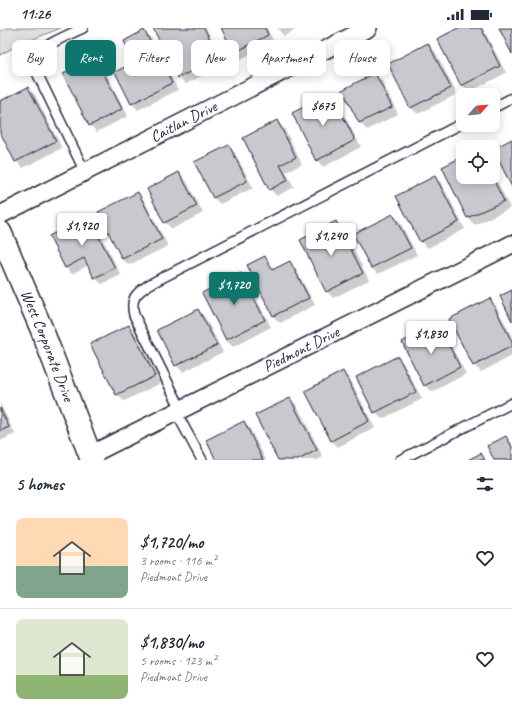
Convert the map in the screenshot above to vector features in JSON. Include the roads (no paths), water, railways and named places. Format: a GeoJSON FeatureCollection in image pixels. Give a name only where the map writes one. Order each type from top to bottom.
{"type":"FeatureCollection","features":[{"type":"Feature","properties":{"kind":"street","name":"Caitlan Drive"},"geometry":{"type":"LineString","coordinates":[[0,215],[368,28]]}},
{"type":"Feature","properties":{"kind":"street","name":"West Corporate Drive"},"geometry":{"type":"LineString","coordinates":[[0,232],[42,330],[91,458]]}},
{"type":"Feature","properties":{"kind":"street","name":"Piedmont Drive"},"geometry":{"type":"LineString","coordinates":[[91,458],[178,411],[512,244]]}},
{"type":"Feature","properties":{"kind":"lane"},"geometry":{"type":"LineString","coordinates":[[83,28],[42,49],[36,56],[34,63],[37,73],[86,172]]}},
{"type":"Feature","properties":{"kind":"lane"},"geometry":{"type":"LineString","coordinates":[[500,104],[512,98]]}},
{"type":"Feature","properties":{"kind":"lane"},"geometry":{"type":"LineString","coordinates":[[202,460],[134,316],[132,306],[135,297],[141,290],[150,284],[456,128]]}},
{"type":"Feature","properties":{"kind":"lane"},"geometry":{"type":"LineString","coordinates":[[400,460],[512,403]]}}]}
